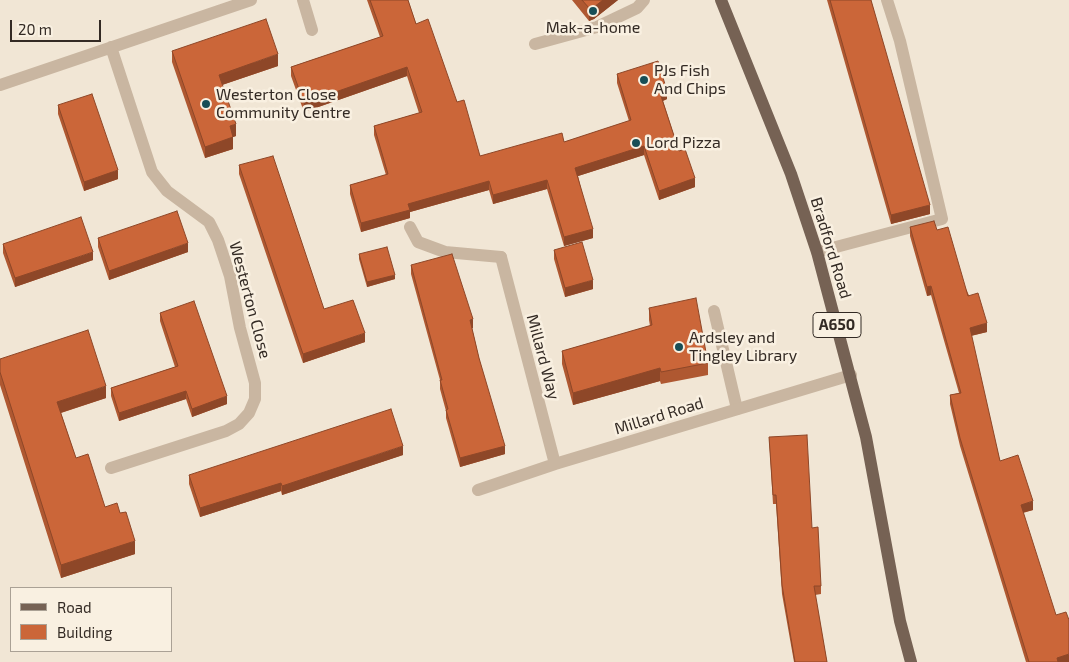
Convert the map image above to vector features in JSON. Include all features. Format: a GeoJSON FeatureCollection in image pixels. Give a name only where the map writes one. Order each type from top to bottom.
{"type":"FeatureCollection","features":[{"type":"Feature","properties":{"kind":"main road","name":"Bradford Road"},"geometry":{"type":"LineString","coordinates":[[721,0],[791,174],[817,252],[851,375],[868,446],[900,622],[911,662]]}},
{"type":"Feature","properties":{"kind":"street"},"geometry":{"type":"LineString","coordinates":[[0,85],[251,0]]}},
{"type":"Feature","properties":{"kind":"street"},"geometry":{"type":"LineString","coordinates":[[303,0],[312,30]]}},
{"type":"Feature","properties":{"kind":"street"},"geometry":{"type":"LineString","coordinates":[[535,44],[597,28],[637,8],[644,0]]}},
{"type":"Feature","properties":{"kind":"street"},"geometry":{"type":"LineString","coordinates":[[817,252],[942,219],[900,41],[887,0]]}},
{"type":"Feature","properties":{"kind":"street","name":"Westerton Close"},"geometry":{"type":"LineString","coordinates":[[110,468],[226,431],[239,424],[249,412],[255,399],[255,384],[240,328],[230,276],[218,240],[209,222],[168,191],[152,172],[111,47]]}},
{"type":"Feature","properties":{"kind":"street","name":"Millard Way"},"geometry":{"type":"LineString","coordinates":[[410,227],[418,242],[445,252],[501,257],[555,464]]}},
{"type":"Feature","properties":{"kind":"street"},"geometry":{"type":"LineString","coordinates":[[714,311],[737,409]]}},
{"type":"Feature","properties":{"kind":"street","name":"Millard Road"},"geometry":{"type":"LineString","coordinates":[[478,490],[555,464],[851,375]]}},
{"type":"Feature","properties":{"kind":"building"},"geometry":{"type":"Polygon","coordinates":[[[370,0],[408,0],[416,24],[428,19],[457,102],[464,100],[480,156],[562,133],[564,142],[631,120],[617,74],[658,61],[667,91],[660,93],[679,151],[685,149],[695,178],[659,191],[644,146],[575,168],[593,229],[564,237],[547,180],[493,195],[489,181],[408,204],[410,210],[361,223],[350,185],[388,174],[374,126],[422,112],[407,67],[304,103],[291,67],[383,36],[370,0]]]}},
{"type":"Feature","properties":{"kind":"building"},"geometry":{"type":"Polygon","coordinates":[[[582,0],[603,0],[594,7],[589,8],[582,0]]]}},
{"type":"Feature","properties":{"kind":"building"},"geometry":{"type":"Polygon","coordinates":[[[830,0],[871,0],[930,205],[891,215],[830,0]]]}},
{"type":"Feature","properties":{"kind":"building"},"geometry":{"type":"Polygon","coordinates":[[[266,19],[278,54],[219,75],[236,124],[230,126],[233,137],[205,147],[172,51],[266,19]]]}},
{"type":"Feature","properties":{"kind":"building"},"geometry":{"type":"Polygon","coordinates":[[[92,94],[118,170],[84,182],[58,105],[92,94]]]}},
{"type":"Feature","properties":{"kind":"building"},"geometry":{"type":"Polygon","coordinates":[[[273,156],[324,309],[353,300],[365,333],[303,354],[239,165],[273,156]]]}},
{"type":"Feature","properties":{"kind":"building"},"geometry":{"type":"Polygon","coordinates":[[[177,211],[188,243],[109,271],[98,238],[177,211]]]}},
{"type":"Feature","properties":{"kind":"building"},"geometry":{"type":"Polygon","coordinates":[[[81,217],[93,252],[15,278],[3,244],[81,217]]]}},
{"type":"Feature","properties":{"kind":"building"},"geometry":{"type":"Polygon","coordinates":[[[934,221],[937,230],[948,227],[968,296],[978,293],[987,323],[970,328],[1000,461],[1018,455],[1033,501],[1021,505],[1056,615],[1066,612],[1069,620],[1069,654],[1057,658],[1058,662],[1029,662],[960,438],[950,395],[961,393],[931,286],[927,287],[910,227],[934,221]]]}},
{"type":"Feature","properties":{"kind":"building"},"geometry":{"type":"Polygon","coordinates":[[[582,242],[593,280],[565,288],[554,250],[582,242]]]}},
{"type":"Feature","properties":{"kind":"building"},"geometry":{"type":"Polygon","coordinates":[[[387,247],[395,275],[367,282],[359,254],[387,247]]]}},
{"type":"Feature","properties":{"kind":"building"},"geometry":{"type":"Polygon","coordinates":[[[452,254],[473,319],[470,320],[479,358],[505,446],[460,458],[446,410],[448,409],[440,380],[442,380],[411,265],[452,254]]]}},
{"type":"Feature","properties":{"kind":"building"},"geometry":{"type":"Polygon","coordinates":[[[696,298],[708,363],[661,372],[660,368],[573,393],[562,351],[652,325],[649,308],[696,298]]]}},
{"type":"Feature","properties":{"kind":"building"},"geometry":{"type":"Polygon","coordinates":[[[194,301],[227,396],[192,409],[186,391],[119,413],[111,388],[178,366],[160,313],[194,301]]]}},
{"type":"Feature","properties":{"kind":"building"},"geometry":{"type":"Polygon","coordinates":[[[88,330],[106,386],[57,402],[76,458],[88,454],[105,507],[117,503],[120,513],[126,512],[135,541],[61,565],[0,372],[0,359],[88,330]]]}},
{"type":"Feature","properties":{"kind":"building"},"geometry":{"type":"Polygon","coordinates":[[[391,409],[403,446],[282,486],[281,483],[200,508],[189,475],[391,409]]]}},
{"type":"Feature","properties":{"kind":"building"},"geometry":{"type":"Polygon","coordinates":[[[807,435],[812,528],[818,527],[821,586],[814,586],[827,662],[795,662],[782,585],[776,495],[773,495],[769,437],[807,435]]]}},
{"type":"Feature","properties":{"kind":"place","name":"Mak-a-home"},"geometry":{"type":"Point","coordinates":[593,11]}},
{"type":"Feature","properties":{"kind":"place","name":"PJs Fish And Chips"},"geometry":{"type":"Point","coordinates":[644,80]}},
{"type":"Feature","properties":{"kind":"place","name":"Westerton Close Community Centre"},"geometry":{"type":"Point","coordinates":[206,104]}},
{"type":"Feature","properties":{"kind":"place","name":"Lord Pizza"},"geometry":{"type":"Point","coordinates":[636,143]}},
{"type":"Feature","properties":{"kind":"place","name":"Ardsley and Tingley Library"},"geometry":{"type":"Point","coordinates":[679,347]}}]}
